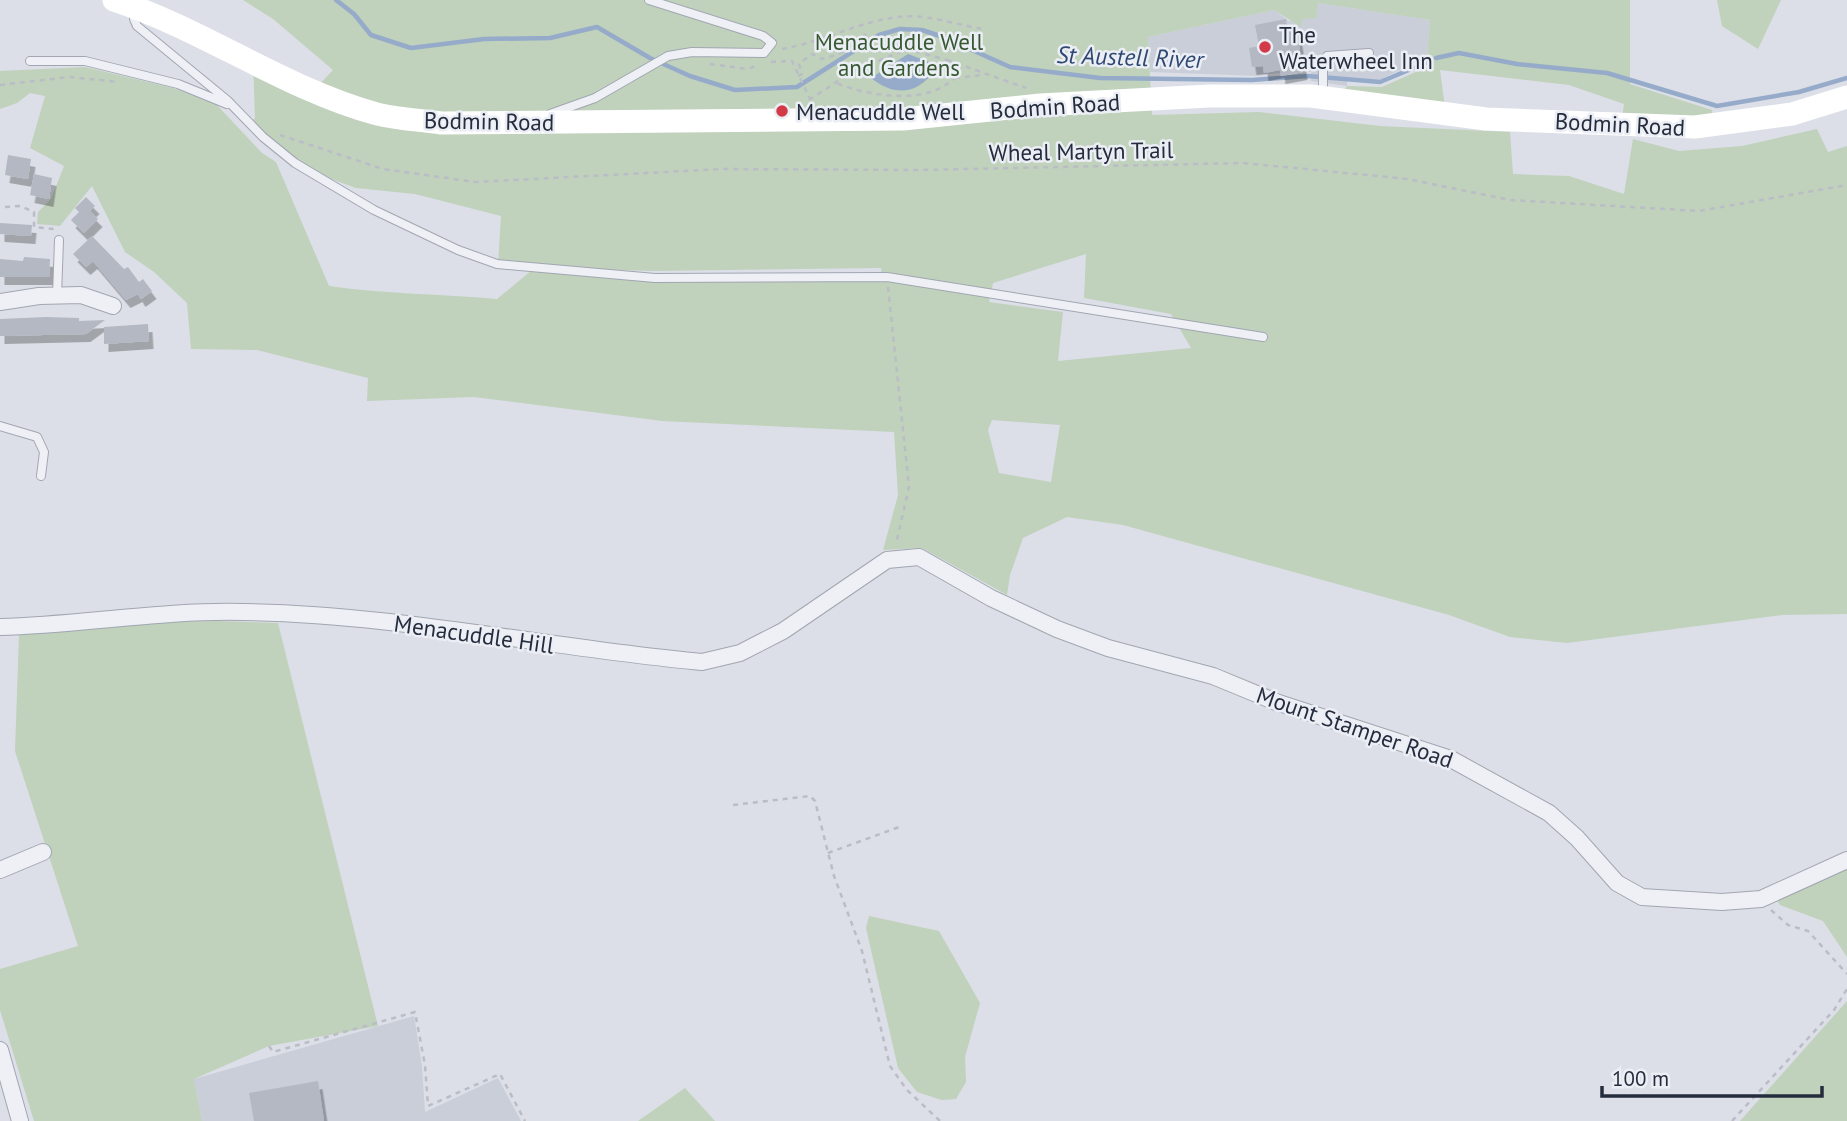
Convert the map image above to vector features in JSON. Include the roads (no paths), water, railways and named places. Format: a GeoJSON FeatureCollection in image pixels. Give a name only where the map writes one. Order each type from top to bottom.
{"type":"FeatureCollection","features":[{"type":"Feature","properties":{"kind":"main road","name":"Bodmin Road"},"geometry":{"type":"LineString","coordinates":[[114,0],[138,8],[319,92],[378,114],[441,123],[903,119],[1040,105],[1323,92],[1486,119],[1695,127],[1793,114],[1847,97]]}},
{"type":"Feature","properties":{"kind":"street"},"geometry":{"type":"LineString","coordinates":[[0,303],[81,295],[113,306]]}},
{"type":"Feature","properties":{"kind":"street","name":"Menacuddle Hill"},"geometry":{"type":"LineString","coordinates":[[0,627],[177,613],[243,611],[416,625],[702,662],[740,653],[783,631],[887,560],[919,557]]}},
{"type":"Feature","properties":{"kind":"street","name":"Mount Stamper Road"},"geometry":{"type":"LineString","coordinates":[[919,557],[991,598],[1057,629],[1108,648],[1213,676],[1276,702],[1451,759],[1549,813],[1577,838],[1617,883],[1642,897],[1723,901],[1762,899],[1847,860]]}},
{"type":"Feature","properties":{"kind":"street"},"geometry":{"type":"LineString","coordinates":[[0,870],[43,852]]}},
{"type":"Feature","properties":{"kind":"street"},"geometry":{"type":"LineString","coordinates":[[0,1050],[20,1121]]}},
{"type":"Feature","properties":{"kind":"lane"},"geometry":{"type":"LineString","coordinates":[[526,123],[595,98],[668,56],[692,52],[764,53],[772,43],[763,36],[649,0]]}},
{"type":"Feature","properties":{"kind":"lane"},"geometry":{"type":"LineString","coordinates":[[138,8],[134,19],[137,26],[233,106],[262,137],[306,170],[374,210],[458,250],[497,264],[654,278],[887,277],[1263,337]]}},
{"type":"Feature","properties":{"kind":"lane"},"geometry":{"type":"LineString","coordinates":[[1323,92],[1323,61],[1333,54],[1369,54]]}},
{"type":"Feature","properties":{"kind":"lane"},"geometry":{"type":"LineString","coordinates":[[30,61],[85,61],[178,84],[233,106]]}},
{"type":"Feature","properties":{"kind":"lane"},"geometry":{"type":"LineString","coordinates":[[57,296],[59,240]]}},
{"type":"Feature","properties":{"kind":"lane"},"geometry":{"type":"LineString","coordinates":[[0,426],[37,438],[44,452],[41,475]]}},
{"type":"Feature","properties":{"kind":"water"},"geometry":{"type":"Polygon","coordinates":[[[908,54],[929,62],[935,69],[921,84],[905,90],[896,90],[871,78],[908,54]]]}},
{"type":"Feature","properties":{"kind":"waterway","name":"St Austell River"},"geometry":{"type":"LineString","coordinates":[[336,0],[354,14],[371,35],[411,48],[484,39],[550,38],[597,27],[650,58],[690,76],[735,90],[797,87],[879,35],[900,29],[922,30],[943,37],[1010,67],[1100,78],[1252,80],[1308,76],[1380,82],[1428,62]]}},
{"type":"Feature","properties":{"kind":"waterway","name":"St Austell River"},"geometry":{"type":"LineString","coordinates":[[1436,58],[1459,53],[1517,64],[1607,73],[1717,106],[1799,92],[1847,78]]}},
{"type":"Feature","properties":{"kind":"place","name":"The Waterwheel Inn"},"geometry":{"type":"Point","coordinates":[1265,47]}},
{"type":"Feature","properties":{"kind":"place","name":"Menacuddle Well"},"geometry":{"type":"Point","coordinates":[782,111]}},
{"type":"Feature","properties":{"kind":"park label","name":"Menacuddle Well and Gardens"},"geometry":{"type":"Point","coordinates":[899,54]}}]}
